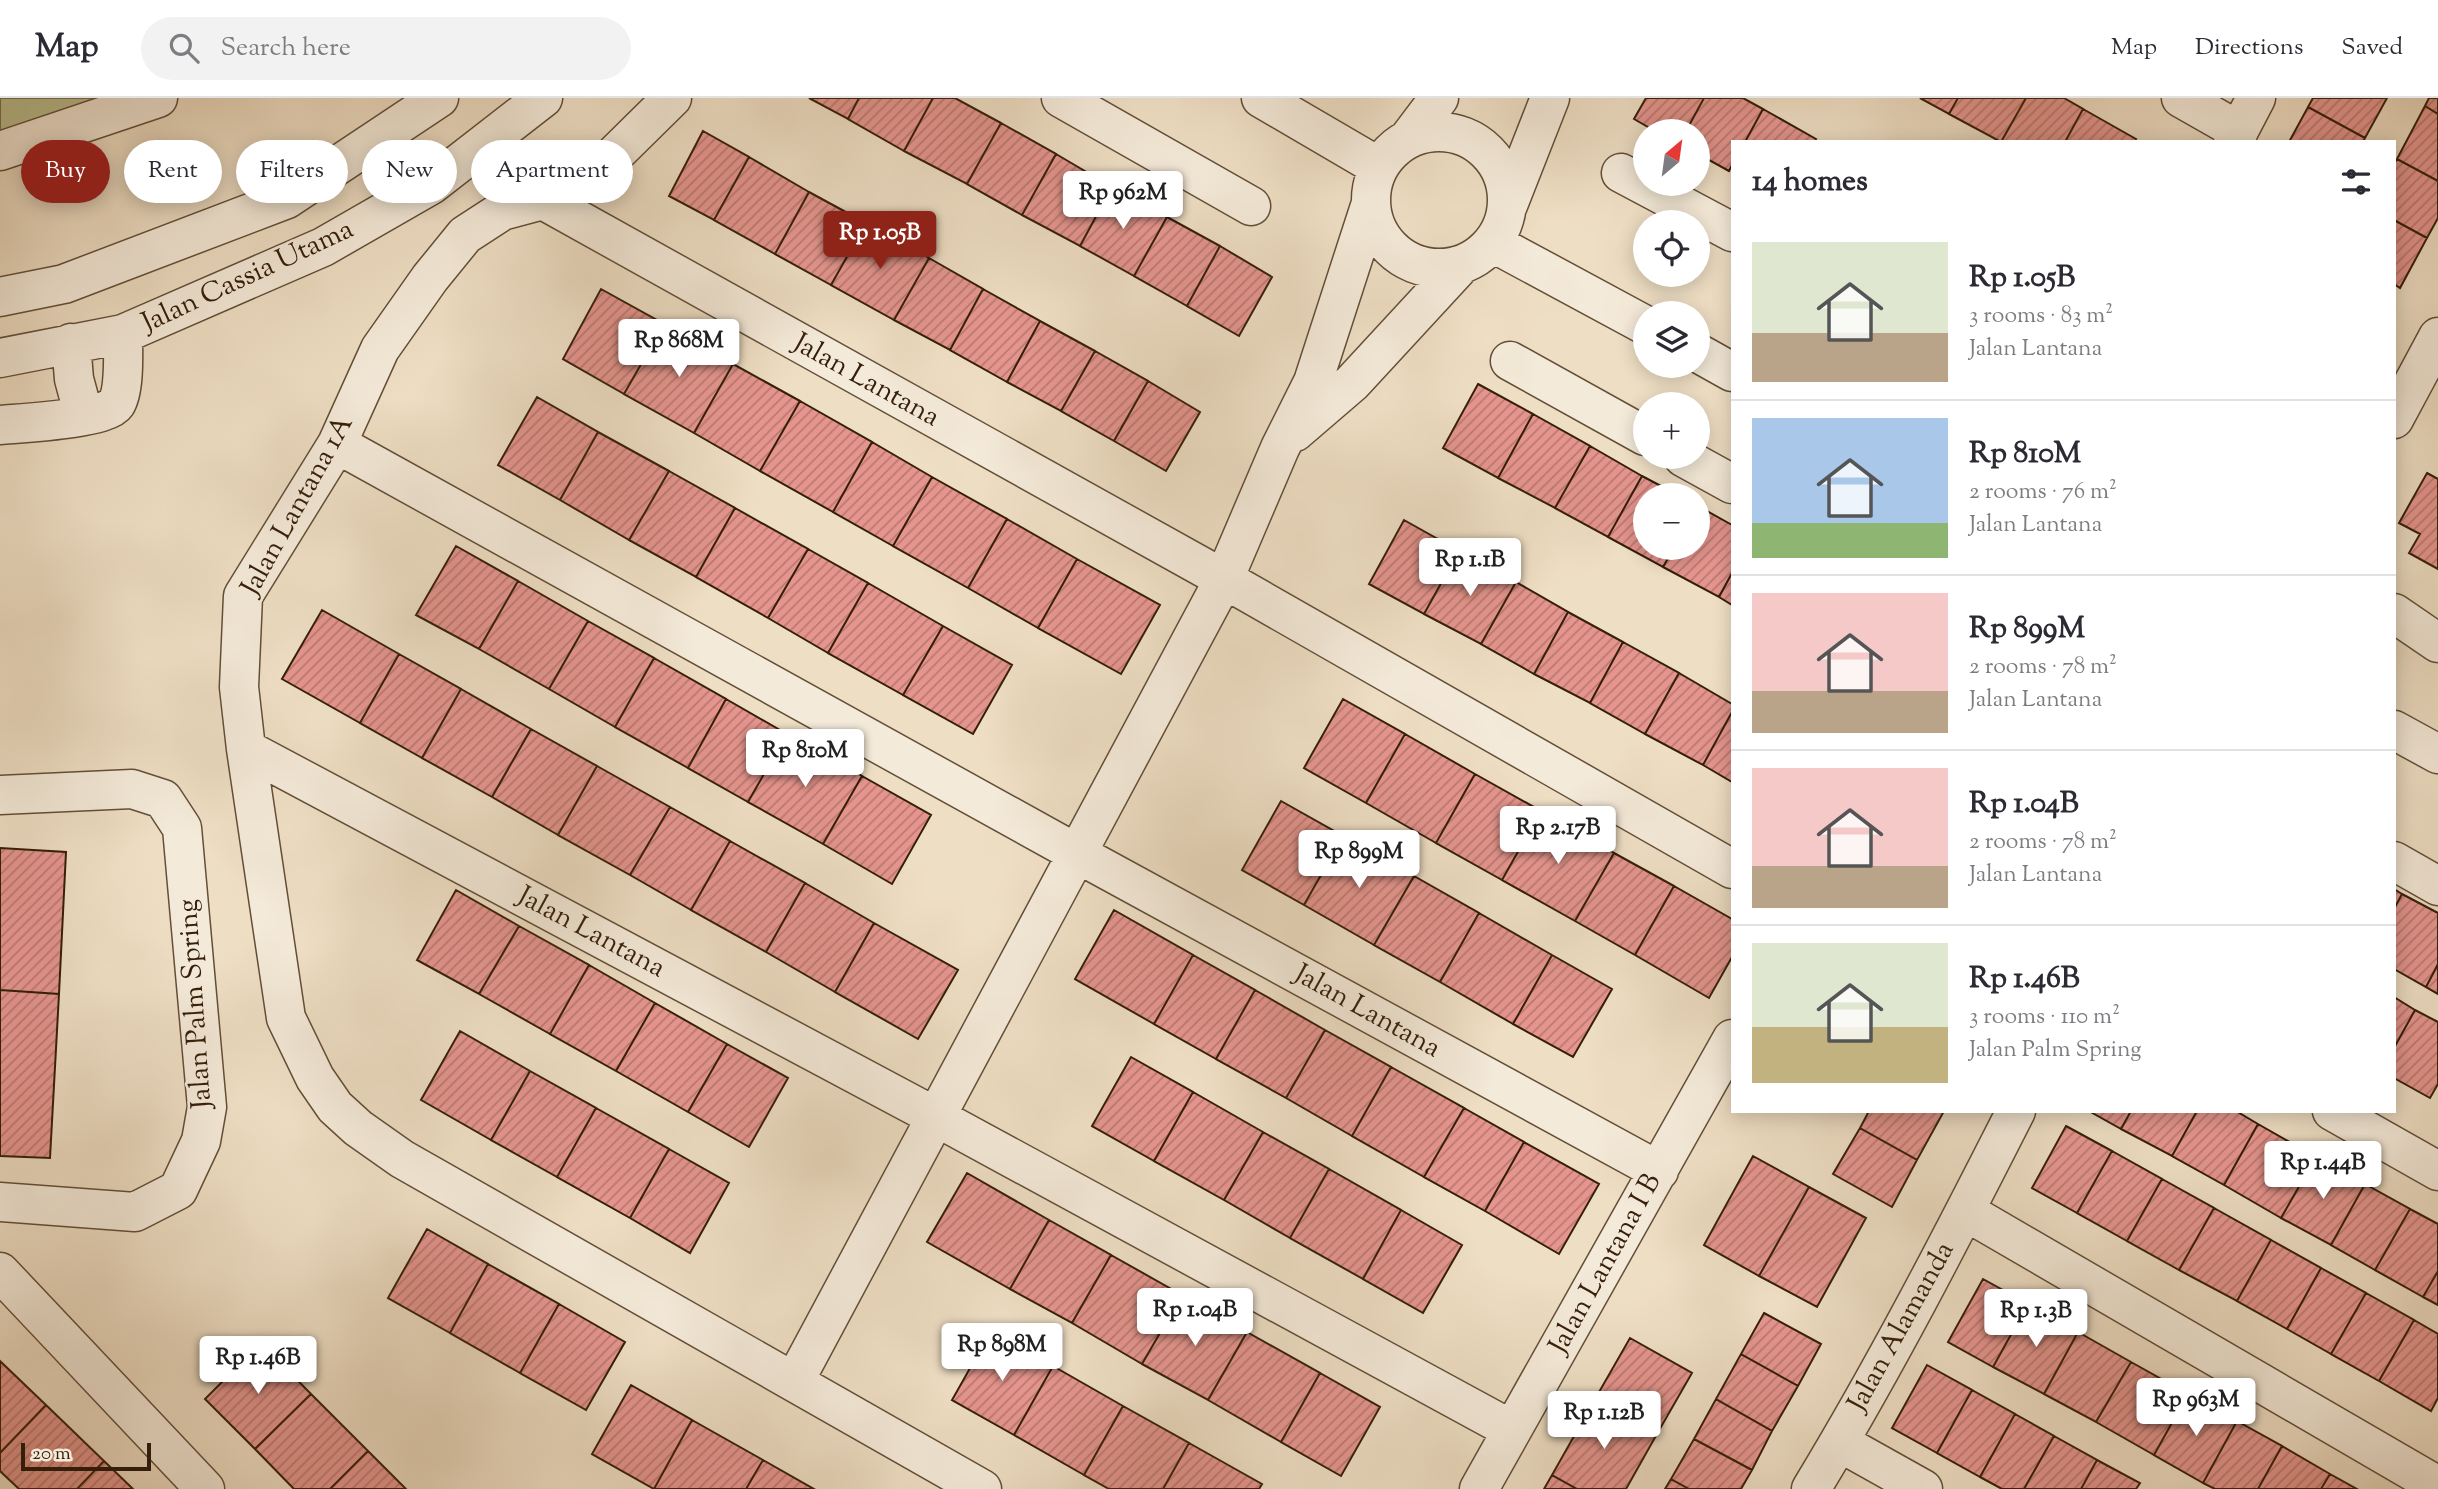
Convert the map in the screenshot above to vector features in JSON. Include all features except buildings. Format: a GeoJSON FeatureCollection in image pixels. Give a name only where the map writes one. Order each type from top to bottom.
{"type":"FeatureCollection","features":[{"type":"Feature","properties":{"kind":"street"},"geometry":{"type":"LineString","coordinates":[[0,150],[158,98]]}},
{"type":"Feature","properties":{"kind":"street","name":"Jalan Cassia Utama"},"geometry":{"type":"LineString","coordinates":[[0,297],[64,284],[287,199],[439,98]]}},
{"type":"Feature","properties":{"kind":"street","name":"Jalan Cassia Utama"},"geometry":{"type":"LineString","coordinates":[[0,358],[123,334],[323,247],[431,185],[543,98]]}},
{"type":"Feature","properties":{"kind":"street"},"geometry":{"type":"LineString","coordinates":[[629,140],[672,98]]}},
{"type":"Feature","properties":{"kind":"street"},"geometry":{"type":"LineString","coordinates":[[1061,98],[1251,206]]}},
{"type":"Feature","properties":{"kind":"street"},"geometry":{"type":"LineString","coordinates":[[1261,98],[1379,167]]}},
{"type":"Feature","properties":{"kind":"street"},"geometry":{"type":"LineString","coordinates":[[1408,139],[1439,98]]}},
{"type":"Feature","properties":{"kind":"street"},"geometry":{"type":"LineString","coordinates":[[1370,206],[1385,244],[1401,257],[1420,266],[1440,269],[1460,266],[1478,257],[1493,243],[1503,225],[1508,205],[1550,98]]}},
{"type":"Feature","properties":{"kind":"street"},"geometry":{"type":"LineString","coordinates":[[2181,98],[2243,123]]}},
{"type":"Feature","properties":{"kind":"street"},"geometry":{"type":"LineString","coordinates":[[982,1489],[794,1382],[1224,579],[1314,382],[1370,206],[1371,186],[1379,167],[1391,150],[1408,139],[1431,132],[1455,133],[1477,143],[1494,160],[1505,181],[1508,205]]}},
{"type":"Feature","properties":{"kind":"street"},"geometry":{"type":"LineString","coordinates":[[1621,173],[1731,231]]}},
{"type":"Feature","properties":{"kind":"street","name":"Jalan Lantana 1A"},"geometry":{"type":"LineString","coordinates":[[532,203],[502,211],[464,235],[430,278],[380,349],[337,444],[243,596],[239,687],[286,1018],[315,1078],[335,1107],[358,1128],[402,1159],[794,1382]]}},
{"type":"Feature","properties":{"kind":"street","name":"Jalan Lantana"},"geometry":{"type":"LineString","coordinates":[[548,203],[1224,579],[1731,868]]}},
{"type":"Feature","properties":{"kind":"street"},"geometry":{"type":"LineString","coordinates":[[1493,243],[1633,319]]}},
{"type":"Feature","properties":{"kind":"street"},"geometry":{"type":"LineString","coordinates":[[1286,440],[1352,383],[1460,266]]}},
{"type":"Feature","properties":{"kind":"street"},"geometry":{"type":"LineString","coordinates":[[0,425],[109,411],[116,404],[124,355],[123,334]]}},
{"type":"Feature","properties":{"kind":"street"},"geometry":{"type":"LineString","coordinates":[[2396,415],[2438,337]]}},
{"type":"Feature","properties":{"kind":"street"},"geometry":{"type":"LineString","coordinates":[[71,343],[74,379],[84,416]]}},
{"type":"Feature","properties":{"kind":"street"},"geometry":{"type":"LineString","coordinates":[[1710,360],[1731,371]]}},
{"type":"Feature","properties":{"kind":"street"},"geometry":{"type":"LineString","coordinates":[[1510,361],[1633,429]]}},
{"type":"Feature","properties":{"kind":"street","name":"Jalan Lantana"},"geometry":{"type":"LineString","coordinates":[[337,444],[1658,1171]]}},
{"type":"Feature","properties":{"kind":"street"},"geometry":{"type":"LineString","coordinates":[[1705,469],[1731,483]]}},
{"type":"Feature","properties":{"kind":"street"},"geometry":{"type":"LineString","coordinates":[[2396,614],[2438,643]]}},
{"type":"Feature","properties":{"kind":"street"},"geometry":{"type":"LineString","coordinates":[[2396,731],[2438,754]]}},
{"type":"Feature","properties":{"kind":"street","name":"Jalan Lantana"},"geometry":{"type":"LineString","coordinates":[[246,749],[936,1117],[1512,1430]]}},
{"type":"Feature","properties":{"kind":"street","name":"Jalan Palm Spring"},"geometry":{"type":"LineString","coordinates":[[0,795],[132,789],[163,800],[182,828],[207,1107],[201,1141],[178,1190],[135,1212],[0,1202]]}},
{"type":"Feature","properties":{"kind":"street"},"geometry":{"type":"LineString","coordinates":[[2396,862],[2438,886]]}},
{"type":"Feature","properties":{"kind":"street","name":"Jalan Lantana I B"},"geometry":{"type":"LineString","coordinates":[[1479,1489],[1731,1041]]}},
{"type":"Feature","properties":{"kind":"street","name":"Jalan Alamanda"},"geometry":{"type":"LineString","coordinates":[[1811,1489],[1965,1211],[2015,1113]]}},
{"type":"Feature","properties":{"kind":"street"},"geometry":{"type":"LineString","coordinates":[[2336,1113],[2438,1171]]}},
{"type":"Feature","properties":{"kind":"street","name":"Jalan Alamanda"},"geometry":{"type":"LineString","coordinates":[[1965,1211],[2438,1486]]}},
{"type":"Feature","properties":{"kind":"street"},"geometry":{"type":"LineString","coordinates":[[0,1272],[205,1489]]}},
{"type":"Feature","properties":{"kind":"street","name":"Jalan Alamanda"},"geometry":{"type":"LineString","coordinates":[[1839,1442],[1923,1489]]}},
{"type":"Feature","properties":{"kind":"green space"},"geometry":{"type":"Polygon","coordinates":[[[0,98],[160,98],[0,145],[0,98]]]}}]}
